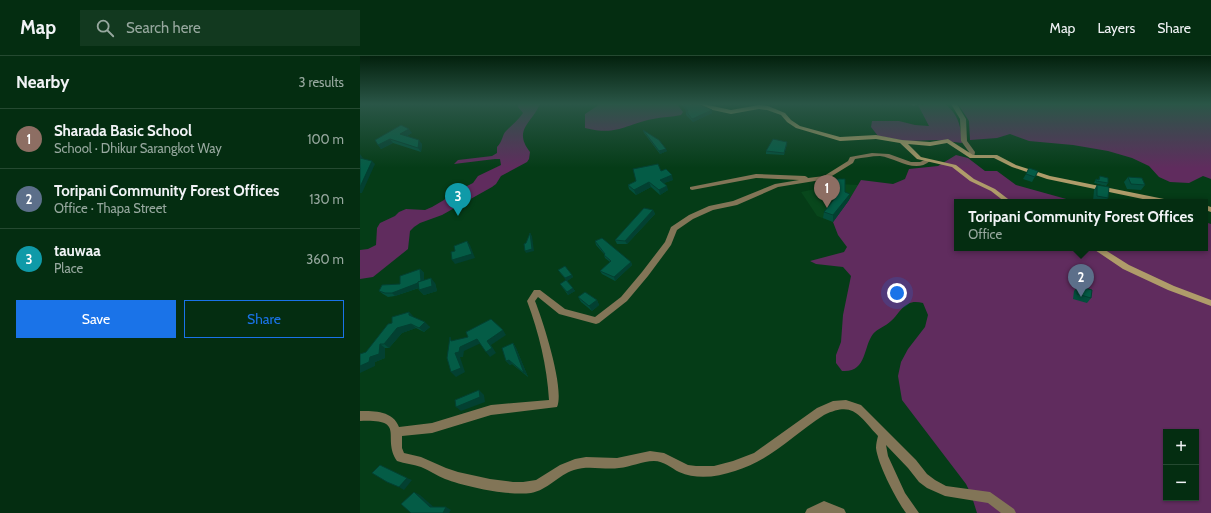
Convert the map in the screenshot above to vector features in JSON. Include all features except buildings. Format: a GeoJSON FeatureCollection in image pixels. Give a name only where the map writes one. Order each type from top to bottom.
{"type":"FeatureCollection","features":[{"type":"Feature","properties":{"kind":"street"},"geometry":{"type":"LineString","coordinates":[[796,125],[834,138],[849,139],[876,137],[902,142],[930,144],[948,141],[972,157],[995,156],[1014,166],[1049,178],[1153,199]]}},
{"type":"Feature","properties":{"kind":"street"},"geometry":{"type":"LineString","coordinates":[[963,125],[964,141],[972,152],[972,157]]}},
{"type":"Feature","properties":{"kind":"street"},"geometry":{"type":"LineString","coordinates":[[902,142],[915,155],[927,161],[951,164],[972,180],[993,190],[1005,199]]}},
{"type":"Feature","properties":{"kind":"street"},"geometry":{"type":"LineString","coordinates":[[397,432],[432,428],[491,410],[554,404],[554,382],[549,358],[543,333],[531,302],[537,292],[562,312],[596,322],[624,299],[668,243],[674,229],[691,217],[712,208],[735,203],[752,194],[777,185],[825,178],[851,162],[852,158],[867,155],[886,155],[911,164],[921,165],[927,161]]}},
{"type":"Feature","properties":{"kind":"street"},"geometry":{"type":"LineString","coordinates":[[692,188],[756,176],[825,178]]}},
{"type":"Feature","properties":{"kind":"street"},"geometry":{"type":"LineString","coordinates":[[1101,251],[1126,267],[1171,288],[1211,303]]}},
{"type":"Feature","properties":{"kind":"street"},"geometry":{"type":"LineString","coordinates":[[360,416],[385,417],[394,424],[397,432],[397,452],[401,457],[422,462],[447,475],[477,482],[524,487],[542,483],[573,464],[584,462],[616,463],[655,456],[667,458],[680,467],[689,470],[708,471],[723,469],[757,458],[772,449],[796,428],[827,408],[842,403],[848,403],[858,408],[931,484],[945,491],[990,498],[1010,513]]}},
{"type":"Feature","properties":{"kind":"street"},"geometry":{"type":"LineString","coordinates":[[883,435],[881,446],[883,456],[901,497],[913,513]]}},
{"type":"Feature","properties":{"kind":"street"},"geometry":{"type":"LineString","coordinates":[[811,513],[824,507],[840,513]]}},
{"type":"Feature","properties":{"kind":"shaded area"},"geometry":{"type":"Polygon","coordinates":[[[512,125],[526,125],[523,132],[523,138],[530,152],[527,162],[501,176],[492,187],[442,215],[420,223],[414,227],[410,231],[408,249],[373,277],[360,279],[360,250],[368,249],[376,245],[377,228],[380,223],[406,209],[425,210],[432,207],[444,200],[454,189],[473,183],[478,176],[501,165],[500,159],[454,164],[458,160],[492,156],[497,153],[497,147],[505,133],[512,125]]]}},
{"type":"Feature","properties":{"kind":"shaded area"},"geometry":{"type":"Polygon","coordinates":[[[585,125],[631,125],[620,129],[605,131],[585,128],[585,125]]]}},
{"type":"Feature","properties":{"kind":"shaded area"},"geometry":{"type":"Polygon","coordinates":[[[871,125],[959,125],[962,143],[937,140],[907,141],[878,136],[871,127],[871,125]]]}},
{"type":"Feature","properties":{"kind":"shaded area"},"geometry":{"type":"Polygon","coordinates":[[[969,125],[1211,125],[1211,179],[1203,176],[1189,183],[1170,182],[1159,177],[1149,166],[1132,158],[1108,151],[1073,145],[1029,141],[1010,134],[997,138],[970,140],[969,125]]]}},
{"type":"Feature","properties":{"kind":"shaded area"},"geometry":{"type":"Polygon","coordinates":[[[956,155],[968,158],[985,171],[997,171],[1016,185],[1066,199],[954,199],[954,251],[1208,251],[1208,223],[1211,224],[1211,513],[977,513],[966,484],[902,400],[898,376],[901,362],[908,349],[925,327],[928,315],[923,303],[912,302],[903,307],[891,321],[873,334],[860,364],[850,371],[842,371],[836,363],[836,355],[841,342],[843,315],[851,276],[843,267],[816,264],[810,261],[844,252],[847,247],[838,235],[833,222],[861,180],[893,184],[905,179],[909,169],[938,166],[956,155]]]}},
{"type":"Feature","properties":{"kind":"shaded area"},"geometry":{"type":"Polygon","coordinates":[[[838,184],[859,185],[833,222],[817,216],[801,192],[838,184]]]}},
{"type":"Feature","properties":{"kind":"place","name":"Sharada Basic School"},"geometry":{"type":"Point","coordinates":[827,208]}},
{"type":"Feature","properties":{"kind":"place","name":"tauwaa"},"geometry":{"type":"Point","coordinates":[458,216]}},
{"type":"Feature","properties":{"kind":"place","name":"Toripani Community Forest Offices"},"geometry":{"type":"Point","coordinates":[1081,297]}}]}
